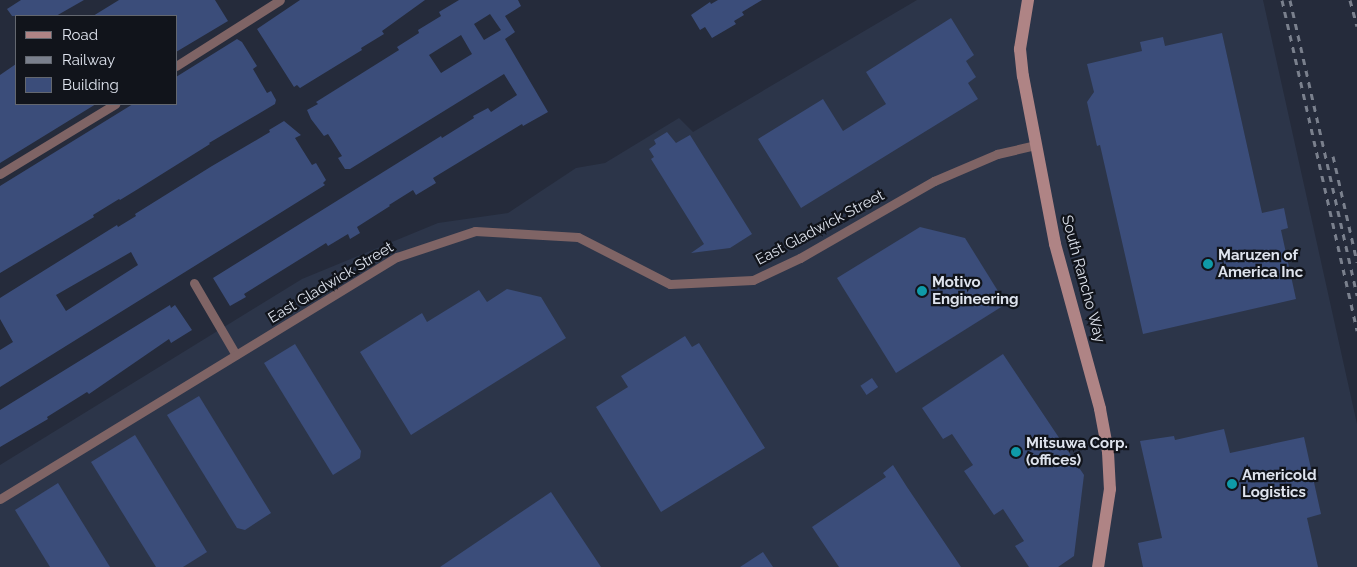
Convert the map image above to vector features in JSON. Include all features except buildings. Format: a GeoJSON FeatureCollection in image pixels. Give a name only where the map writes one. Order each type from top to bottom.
{"type":"FeatureCollection","features":[{"type":"Feature","properties":{"kind":"street"},"geometry":{"type":"LineString","coordinates":[[178,65],[280,0]]}},
{"type":"Feature","properties":{"kind":"street","name":"South Rancho Way"},"geometry":{"type":"LineString","coordinates":[[1028,0],[1020,49],[1022,76],[1055,244],[1100,409],[1108,452],[1110,488],[1098,567]]}},
{"type":"Feature","properties":{"kind":"street"},"geometry":{"type":"LineString","coordinates":[[0,174],[113,105]]}},
{"type":"Feature","properties":{"kind":"street","name":"East Gladwick Street"},"geometry":{"type":"LineString","coordinates":[[0,499],[397,257],[475,232],[578,237],[670,284],[753,280],[800,258],[934,181],[996,154],[1035,145]]}},
{"type":"Feature","properties":{"kind":"street"},"geometry":{"type":"LineString","coordinates":[[194,283],[236,355]]}},
{"type":"Feature","properties":{"kind":"shaded area"},"geometry":{"type":"Polygon","coordinates":[[[917,0],[1263,0],[1357,424],[1357,567],[0,567],[0,465],[302,279],[438,223],[508,213],[576,168],[605,163],[679,118],[693,132],[917,0]]]}},
{"type":"Feature","properties":{"kind":"railway"},"geometry":{"type":"LineString","coordinates":[[1282,0],[1357,331]]}},
{"type":"Feature","properties":{"kind":"railway"},"geometry":{"type":"LineString","coordinates":[[1290,0],[1357,296]]}},
{"type":"Feature","properties":{"kind":"railway"},"geometry":{"type":"LineString","coordinates":[[1350,0],[1357,26]]}},
{"type":"Feature","properties":{"kind":"railway"},"geometry":{"type":"LineString","coordinates":[[1333,156],[1357,262]]}},
{"type":"Feature","properties":{"kind":"place","name":"Maruzen of America Inc"},"geometry":{"type":"Point","coordinates":[1208,264]}},
{"type":"Feature","properties":{"kind":"place","name":"Motivo Engineering"},"geometry":{"type":"Point","coordinates":[922,291]}},
{"type":"Feature","properties":{"kind":"place","name":"Mitsuwa Corp. (offices)"},"geometry":{"type":"Point","coordinates":[1016,452]}},
{"type":"Feature","properties":{"kind":"place","name":"Americold Logistics"},"geometry":{"type":"Point","coordinates":[1232,484]}}]}
